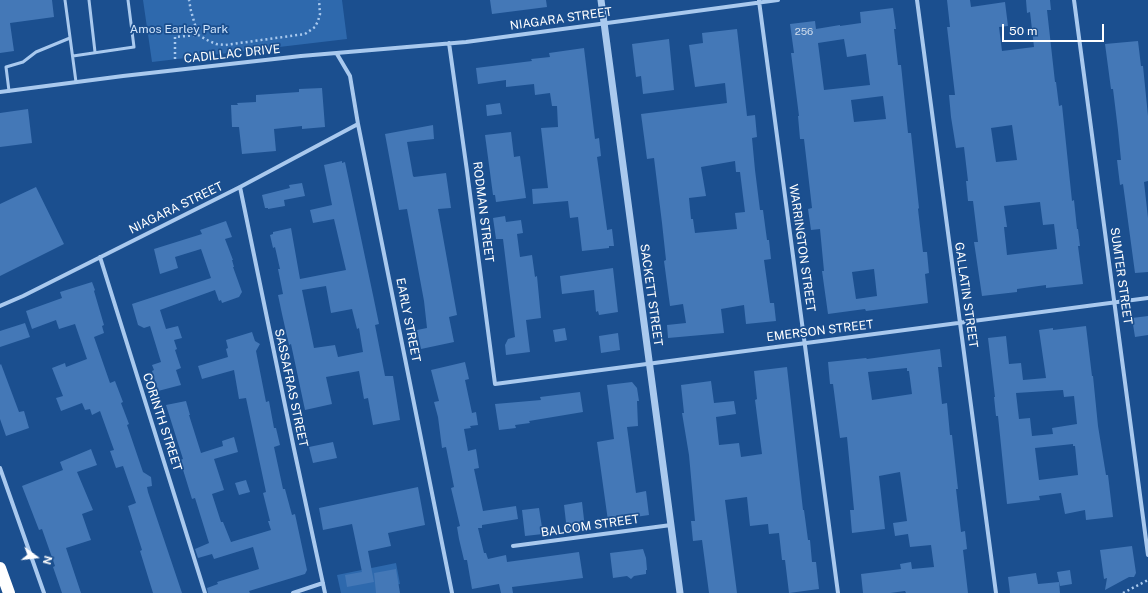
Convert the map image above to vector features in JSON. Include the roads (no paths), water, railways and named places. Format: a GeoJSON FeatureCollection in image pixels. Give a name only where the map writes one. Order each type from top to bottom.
{"type":"FeatureCollection","features":[{"type":"Feature","properties":{"kind":"highway"},"geometry":{"type":"LineString","coordinates":[[0,568],[9,593]]}},
{"type":"Feature","properties":{"kind":"street","name":"SACKETT STREET"},"geometry":{"type":"LineString","coordinates":[[601,0],[680,593]]}},
{"type":"Feature","properties":{"kind":"street","name":"NIAGARA STREET"},"geometry":{"type":"LineString","coordinates":[[466,42],[759,1],[778,0]]}},
{"type":"Feature","properties":{"kind":"street","name":"GALLATIN STREET"},"geometry":{"type":"LineString","coordinates":[[917,0],[996,593]]}},
{"type":"Feature","properties":{"kind":"street","name":"SUMTER STREET"},"geometry":{"type":"LineString","coordinates":[[1074,0],[1148,555]]}},
{"type":"Feature","properties":{"kind":"street","name":"WARRINGTON STREET"},"geometry":{"type":"LineString","coordinates":[[759,1],[838,593]]}},
{"type":"Feature","properties":{"kind":"street","name":"CADILLAC DRIVE"},"geometry":{"type":"LineString","coordinates":[[0,92],[301,56],[466,42]]}},
{"type":"Feature","properties":{"kind":"street","name":"RODMAN STREET"},"geometry":{"type":"LineString","coordinates":[[449,43],[495,384]]}},
{"type":"Feature","properties":{"kind":"street","name":"EARLY STREET"},"geometry":{"type":"LineString","coordinates":[[337,54],[350,76],[358,124],[452,593]]}},
{"type":"Feature","properties":{"kind":"street","name":"NIAGARA STREET"},"geometry":{"type":"LineString","coordinates":[[0,306],[100,258],[240,187],[358,124]]}},
{"type":"Feature","properties":{"kind":"street","name":"SASSAFRAS STREET"},"geometry":{"type":"LineString","coordinates":[[240,187],[325,593]]}},
{"type":"Feature","properties":{"kind":"street","name":"CORINTH STREET"},"geometry":{"type":"LineString","coordinates":[[100,258],[205,593]]}},
{"type":"Feature","properties":{"kind":"street","name":"EMERSON STREET"},"geometry":{"type":"LineString","coordinates":[[495,384],[1148,298]]}},
{"type":"Feature","properties":{"kind":"street"},"geometry":{"type":"LineString","coordinates":[[0,468],[44,593]]}},
{"type":"Feature","properties":{"kind":"street","name":"BALCOM STREET"},"geometry":{"type":"LineString","coordinates":[[513,546],[671,525]]}},
{"type":"Feature","properties":{"kind":"street"},"geometry":{"type":"LineString","coordinates":[[293,593],[323,584]]}},
{"type":"Feature","properties":{"kind":"lane"},"geometry":{"type":"LineString","coordinates":[[65,0],[76,82]]}},
{"type":"Feature","properties":{"kind":"lane"},"geometry":{"type":"LineString","coordinates":[[89,0],[96,52]]}},
{"type":"Feature","properties":{"kind":"lane"},"geometry":{"type":"LineString","coordinates":[[73,56],[134,47],[128,0]]}},
{"type":"Feature","properties":{"kind":"lane"},"geometry":{"type":"LineString","coordinates":[[0,68],[23,62],[36,52],[70,38]]}},
{"type":"Feature","properties":{"kind":"lane"},"geometry":{"type":"LineString","coordinates":[[6,67],[9,91]]}},
{"type":"Feature","properties":{"kind":"park label","name":"Amos Earley Park"},"geometry":{"type":"Point","coordinates":[179,29]}}]}
